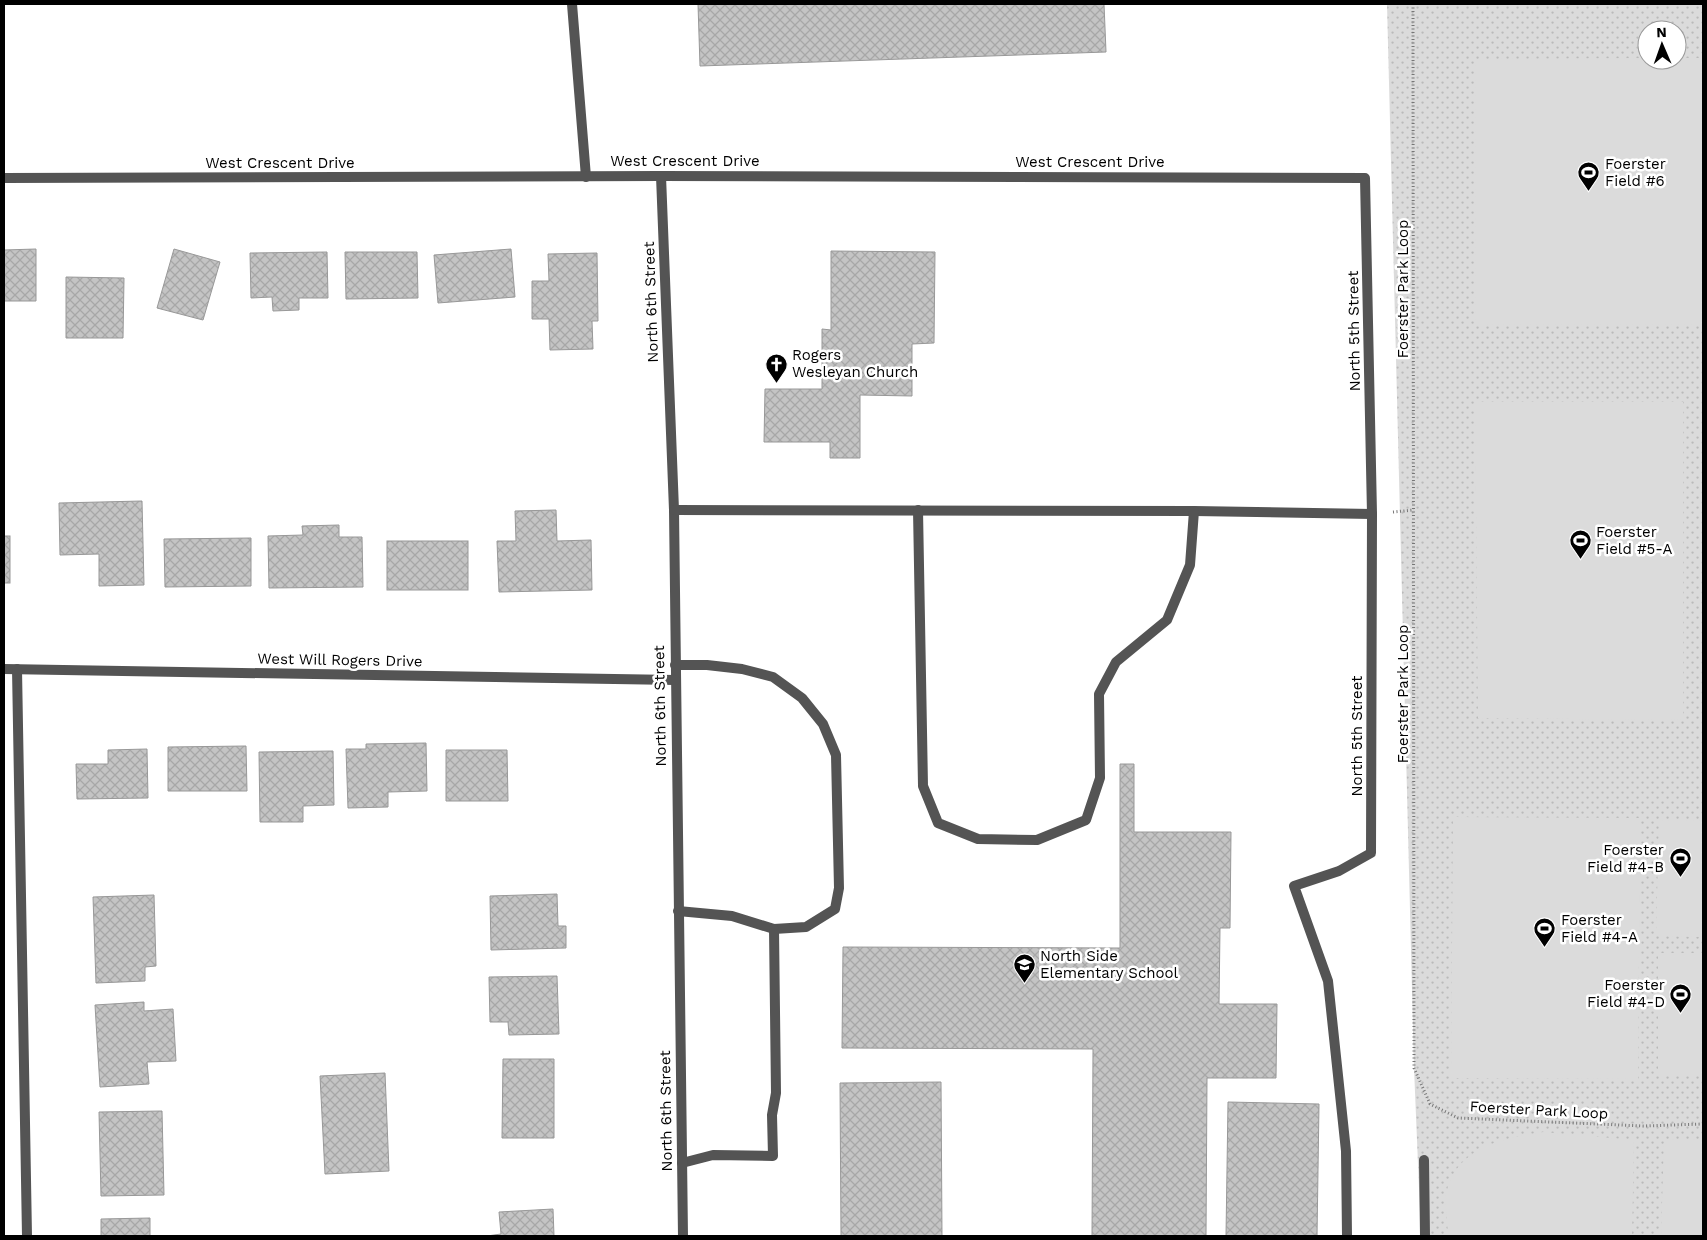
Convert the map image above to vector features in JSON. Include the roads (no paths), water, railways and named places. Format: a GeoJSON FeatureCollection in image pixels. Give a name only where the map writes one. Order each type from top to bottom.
{"type":"FeatureCollection","features":[{"type":"Feature","properties":{"kind":"street"},"geometry":{"type":"LineString","coordinates":[[572,4],[586,177]]}},
{"type":"Feature","properties":{"kind":"street","name":"West Crescent Drive"},"geometry":{"type":"LineString","coordinates":[[4,178],[661,176],[1365,178]]}},
{"type":"Feature","properties":{"kind":"street","name":"North 6th Street"},"geometry":{"type":"LineString","coordinates":[[661,176],[674,510],[683,1236]]}},
{"type":"Feature","properties":{"kind":"street","name":"North 5th Street"},"geometry":{"type":"LineString","coordinates":[[1347,1236],[1346,1151],[1328,981],[1294,886],[1339,871],[1371,853],[1372,514],[1365,178]]}},
{"type":"Feature","properties":{"kind":"street"},"geometry":{"type":"LineString","coordinates":[[674,510],[1194,511],[1372,514]]}},
{"type":"Feature","properties":{"kind":"street"},"geometry":{"type":"LineString","coordinates":[[918,510],[923,786],[938,823],[978,839],[1037,840],[1086,820],[1100,778],[1099,694],[1116,662],[1167,620],[1190,565],[1194,511]]}},
{"type":"Feature","properties":{"kind":"street"},"geometry":{"type":"LineString","coordinates":[[675,665],[706,665],[742,669],[773,677],[802,698],[823,724],[836,755],[839,888],[836,909],[806,927],[774,929],[732,916],[678,911]]}},
{"type":"Feature","properties":{"kind":"street","name":"West Will Rogers Drive"},"geometry":{"type":"LineString","coordinates":[[4,669],[675,680]]}},
{"type":"Feature","properties":{"kind":"street"},"geometry":{"type":"LineString","coordinates":[[17,669],[26,1236]]}},
{"type":"Feature","properties":{"kind":"street"},"geometry":{"type":"LineString","coordinates":[[682,1163],[714,1155],[774,1156],[772,1116],[776,1093],[774,929]]}},
{"type":"Feature","properties":{"kind":"street"},"geometry":{"type":"LineString","coordinates":[[1424,1160],[1425,1236]]}},
{"type":"Feature","properties":{"kind":"place","name":"Foerster Field #6"},"geometry":{"type":"Point","coordinates":[1589,192]}},
{"type":"Feature","properties":{"kind":"place","name":"Rogers Wesleyan Church"},"geometry":{"type":"Point","coordinates":[776,383]}},
{"type":"Feature","properties":{"kind":"place","name":"Foerster Field #5-A"},"geometry":{"type":"Point","coordinates":[1580,560]}},
{"type":"Feature","properties":{"kind":"place","name":"Foerster Field #4-B"},"geometry":{"type":"Point","coordinates":[1680,878]}},
{"type":"Feature","properties":{"kind":"place","name":"Foerster Field #4-A"},"geometry":{"type":"Point","coordinates":[1545,948]}},
{"type":"Feature","properties":{"kind":"place","name":"North Side Elementary School"},"geometry":{"type":"Point","coordinates":[1024,984]}},
{"type":"Feature","properties":{"kind":"place","name":"Foerster Field #4-D"},"geometry":{"type":"Point","coordinates":[1681,1013]}}]}
